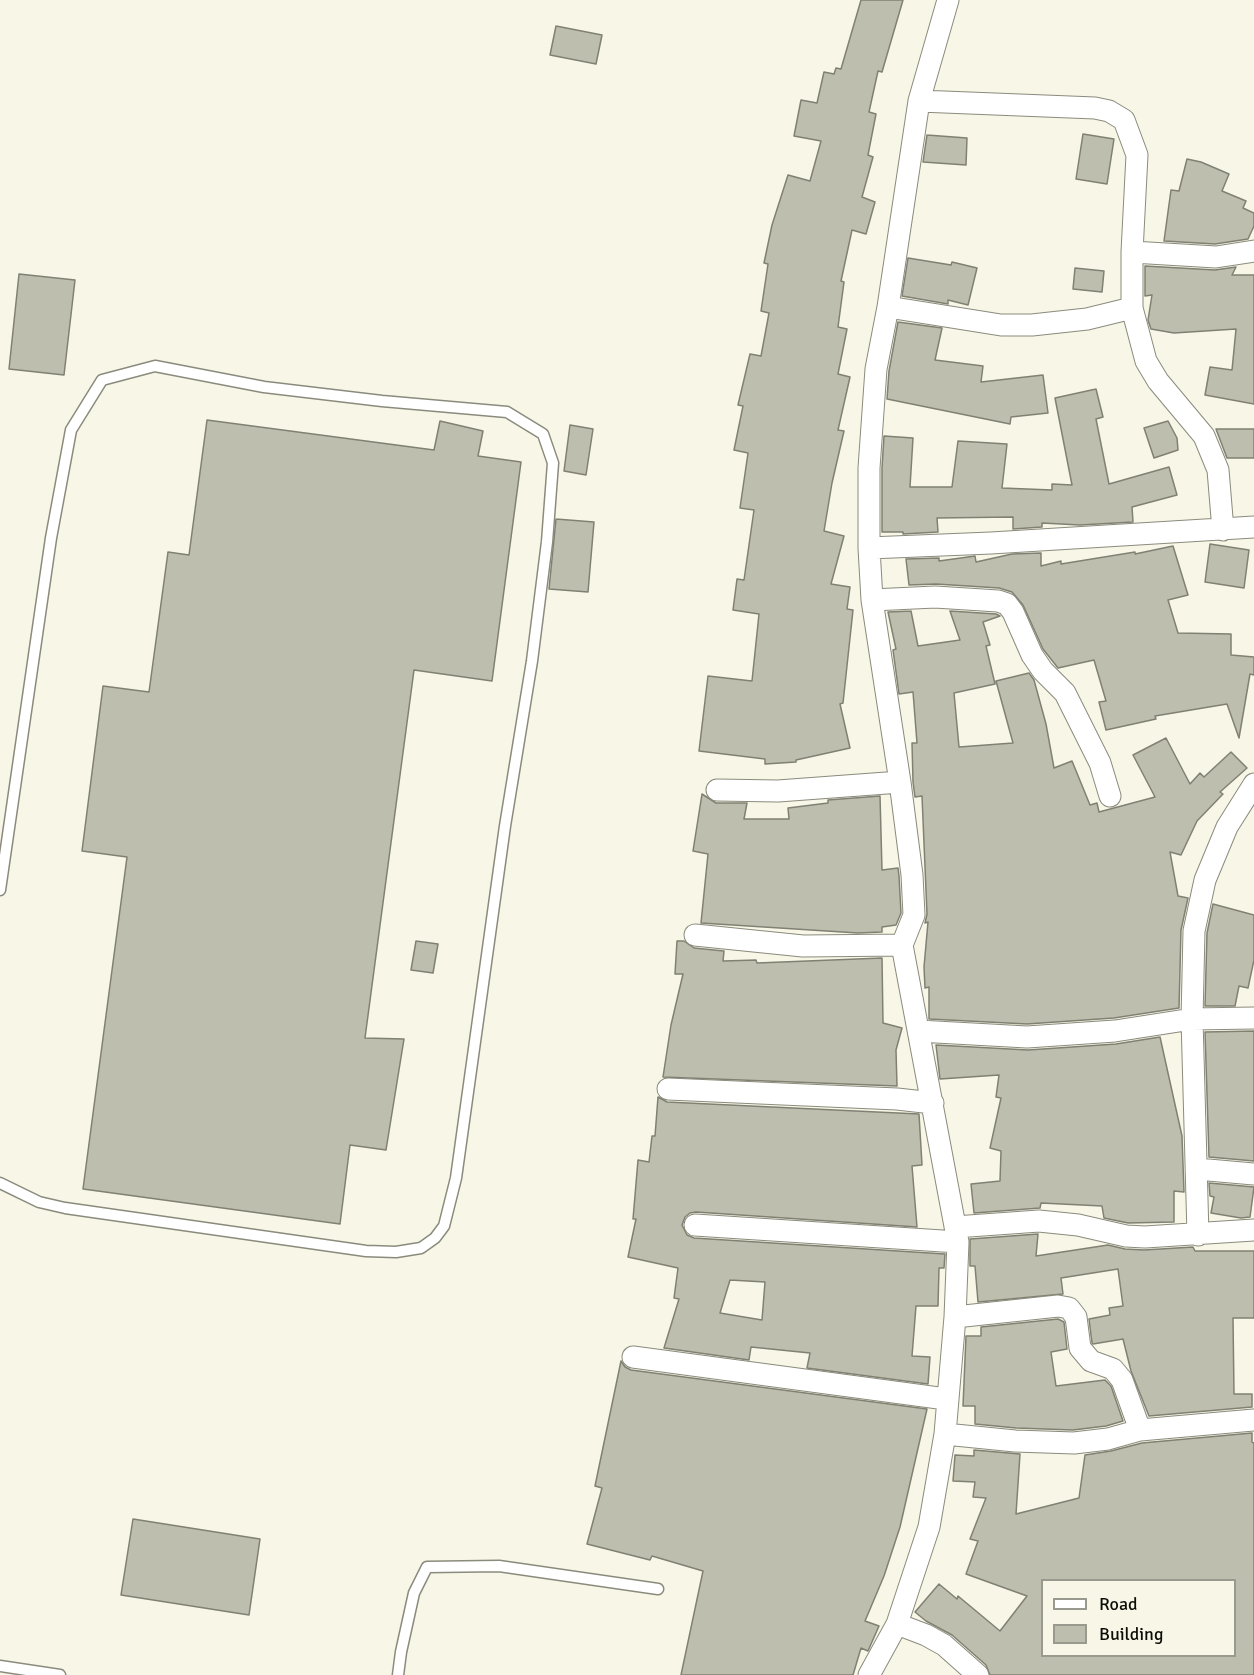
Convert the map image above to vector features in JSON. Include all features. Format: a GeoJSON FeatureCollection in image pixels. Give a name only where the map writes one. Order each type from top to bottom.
{"type":"FeatureCollection","features":[{"type":"Feature","properties":{"kind":"street"},"geometry":{"type":"LineString","coordinates":[[868,1675],[897,1624],[929,1527],[945,1434],[946,1400],[955,1317],[956,1234],[902,945],[914,915],[912,875],[872,600],[868,548],[869,468],[876,369],[888,307],[919,101],[948,0]]}},
{"type":"Feature","properties":{"kind":"street"},"geometry":{"type":"LineString","coordinates":[[919,101],[1095,108],[1109,111],[1124,120],[1137,155],[1132,252],[1132,308],[1146,361],[1158,381],[1204,436],[1218,470],[1222,530]]}},
{"type":"Feature","properties":{"kind":"street"},"geometry":{"type":"LineString","coordinates":[[1132,252],[1216,257],[1254,251]]}},
{"type":"Feature","properties":{"kind":"street"},"geometry":{"type":"LineString","coordinates":[[888,307],[1001,326],[1087,319],[1132,308]]}},
{"type":"Feature","properties":{"kind":"street"},"geometry":{"type":"LineString","coordinates":[[868,548],[1254,527]]}},
{"type":"Feature","properties":{"kind":"street"},"geometry":{"type":"LineString","coordinates":[[872,600],[935,597],[998,601],[1006,604],[1013,612],[1032,655],[1065,693],[1100,763],[1110,796]]}},
{"type":"Feature","properties":{"kind":"street"},"geometry":{"type":"LineString","coordinates":[[717,790],[778,790],[900,782]]}},
{"type":"Feature","properties":{"kind":"street"},"geometry":{"type":"LineString","coordinates":[[1198,1235],[1192,1019],[1194,931],[1205,880],[1227,826],[1254,784]]}},
{"type":"Feature","properties":{"kind":"street"},"geometry":{"type":"LineString","coordinates":[[695,935],[803,946],[902,945]]}},
{"type":"Feature","properties":{"kind":"street"},"geometry":{"type":"LineString","coordinates":[[918,1031],[1027,1037],[1149,1027],[1192,1019],[1254,1018]]}},
{"type":"Feature","properties":{"kind":"street"},"geometry":{"type":"LineString","coordinates":[[668,1089],[897,1099],[933,1103]]}},
{"type":"Feature","properties":{"kind":"street"},"geometry":{"type":"LineString","coordinates":[[1197,1169],[1254,1174]]}},
{"type":"Feature","properties":{"kind":"street"},"geometry":{"type":"LineString","coordinates":[[695,1225],[956,1234],[1039,1221],[1078,1225],[1126,1236],[1144,1237],[1254,1230]]}},
{"type":"Feature","properties":{"kind":"street"},"geometry":{"type":"LineString","coordinates":[[955,1317],[1058,1306],[1069,1308],[1076,1317],[1080,1348],[1091,1361],[1113,1369],[1122,1380],[1140,1430]]}},
{"type":"Feature","properties":{"kind":"street"},"geometry":{"type":"LineString","coordinates":[[633,1357],[946,1400]]}},
{"type":"Feature","properties":{"kind":"street"},"geometry":{"type":"LineString","coordinates":[[945,1434],[1015,1441],[1074,1443],[1108,1439],[1140,1430],[1254,1420]]}},
{"type":"Feature","properties":{"kind":"street"},"geometry":{"type":"LineString","coordinates":[[897,1624],[944,1645],[978,1675]]}},
{"type":"Feature","properties":{"kind":"lane"},"geometry":{"type":"LineString","coordinates":[[0,890],[51,538],[70,430],[102,380],[155,366],[264,387],[382,401],[507,412],[543,434],[553,462],[547,542],[532,661],[505,826],[456,1178],[444,1226],[435,1238],[421,1248],[396,1252],[366,1251],[65,1208],[39,1202],[0,1183]]}},
{"type":"Feature","properties":{"kind":"lane"},"geometry":{"type":"LineString","coordinates":[[398,1675],[414,1593],[427,1567],[499,1566],[658,1589]]}},
{"type":"Feature","properties":{"kind":"lane"},"geometry":{"type":"LineString","coordinates":[[0,1666],[60,1675]]}},
{"type":"Feature","properties":{"kind":"building"},"geometry":{"type":"Polygon","coordinates":[[[861,0],[903,0],[882,72],[878,71],[869,112],[876,114],[868,155],[873,157],[862,197],[875,202],[866,234],[852,230],[841,281],[844,282],[838,327],[847,329],[838,374],[850,377],[838,430],[844,431],[824,531],[844,536],[831,584],[850,587],[847,609],[853,610],[843,703],[840,704],[850,748],[796,760],[796,762],[765,764],[765,759],[699,751],[708,676],[752,681],[759,614],[733,610],[737,579],[744,580],[754,510],[740,508],[748,453],[734,450],[743,406],[738,405],[750,354],[761,356],[769,313],[761,311],[768,264],[764,263],[772,225],[788,175],[810,181],[821,141],[794,136],[801,100],[817,103],[824,72],[834,74],[836,68],[841,69],[861,0]]]}},
{"type":"Feature","properties":{"kind":"building"},"geometry":{"type":"Polygon","coordinates":[[[556,26],[602,35],[596,64],[550,55],[556,26]]]}},
{"type":"Feature","properties":{"kind":"building"},"geometry":{"type":"Polygon","coordinates":[[[1083,134],[1114,139],[1107,184],[1076,179],[1083,134]]]}},
{"type":"Feature","properties":{"kind":"building"},"geometry":{"type":"Polygon","coordinates":[[[927,135],[967,138],[966,165],[923,162],[927,135]]]}},
{"type":"Feature","properties":{"kind":"building"},"geometry":{"type":"Polygon","coordinates":[[[1187,159],[1201,162],[1229,174],[1222,191],[1246,201],[1243,208],[1254,213],[1254,226],[1248,239],[1215,244],[1164,241],[1171,190],[1179,191],[1187,159]]]}},
{"type":"Feature","properties":{"kind":"building"},"geometry":{"type":"Polygon","coordinates":[[[908,258],[951,265],[952,262],[977,268],[968,305],[948,300],[948,304],[902,296],[908,258]]]}},
{"type":"Feature","properties":{"kind":"building"},"geometry":{"type":"Polygon","coordinates":[[[1145,266],[1215,270],[1236,267],[1232,275],[1254,275],[1254,404],[1205,395],[1210,367],[1232,370],[1236,329],[1174,333],[1151,329],[1148,320],[1152,295],[1145,296],[1145,266]]]}},
{"type":"Feature","properties":{"kind":"building"},"geometry":{"type":"Polygon","coordinates":[[[1075,268],[1104,271],[1102,292],[1073,289],[1075,268]]]}},
{"type":"Feature","properties":{"kind":"building"},"geometry":{"type":"Polygon","coordinates":[[[19,274],[75,280],[64,375],[9,369],[19,274]]]}},
{"type":"Feature","properties":{"kind":"building"},"geometry":{"type":"Polygon","coordinates":[[[898,322],[942,328],[935,360],[983,366],[981,382],[1043,375],[1048,413],[1011,417],[1010,424],[887,399],[889,371],[898,322]]]}},
{"type":"Feature","properties":{"kind":"building"},"geometry":{"type":"Polygon","coordinates":[[[1096,389],[1103,417],[1096,419],[1109,484],[1169,467],[1177,495],[1132,507],[1133,522],[1080,525],[1042,523],[1042,527],[1013,529],[1013,517],[937,518],[938,532],[903,534],[903,532],[882,532],[884,436],[913,438],[910,487],[952,487],[958,441],[1007,444],[1002,488],[1052,490],[1052,484],[1072,485],[1055,398],[1096,389]]]}},
{"type":"Feature","properties":{"kind":"building"},"geometry":{"type":"Polygon","coordinates":[[[207,420],[434,450],[440,421],[483,431],[478,456],[521,462],[492,681],[414,670],[365,1038],[404,1039],[386,1150],[350,1145],[340,1224],[83,1189],[127,857],[82,851],[103,686],[149,692],[168,552],[189,555],[207,420]]]}},
{"type":"Feature","properties":{"kind":"building"},"geometry":{"type":"Polygon","coordinates":[[[1168,421],[1177,438],[1178,450],[1154,458],[1144,428],[1168,421]]]}},
{"type":"Feature","properties":{"kind":"building"},"geometry":{"type":"Polygon","coordinates":[[[570,425],[593,429],[586,475],[564,471],[570,425]]]}},
{"type":"Feature","properties":{"kind":"building"},"geometry":{"type":"Polygon","coordinates":[[[1216,429],[1254,429],[1254,458],[1227,458],[1216,429]]]}},
{"type":"Feature","properties":{"kind":"building"},"geometry":{"type":"Polygon","coordinates":[[[556,519],[594,522],[588,592],[549,589],[556,519]]]}},
{"type":"Feature","properties":{"kind":"building"},"geometry":{"type":"Polygon","coordinates":[[[1210,544],[1249,550],[1244,588],[1205,582],[1210,544]]]}},
{"type":"Feature","properties":{"kind":"building"},"geometry":{"type":"Polygon","coordinates":[[[1173,546],[1188,595],[1168,600],[1178,633],[1231,634],[1231,655],[1254,657],[1254,675],[1250,674],[1239,738],[1227,704],[1155,716],[1156,719],[1106,730],[1099,702],[1106,701],[1094,660],[1058,668],[1043,649],[1023,605],[1012,592],[999,588],[936,584],[909,585],[906,559],[939,558],[939,561],[975,556],[976,562],[1012,554],[1041,553],[1041,566],[1061,561],[1061,564],[1135,552],[1135,554],[1173,546]]]}},
{"type":"Feature","properties":{"kind":"building"},"geometry":{"type":"Polygon","coordinates":[[[911,611],[918,646],[960,640],[950,611],[1000,616],[983,622],[990,645],[986,646],[995,684],[954,693],[959,747],[1013,743],[996,681],[1029,673],[1034,680],[1046,724],[1054,768],[1072,761],[1090,805],[1097,803],[1099,812],[1155,797],[1133,755],[1166,738],[1190,784],[1200,773],[1204,777],[1231,752],[1247,768],[1220,792],[1223,794],[1197,821],[1181,855],[1170,852],[1178,896],[1188,898],[1181,930],[1179,1008],[1114,1018],[1027,1024],[929,1019],[929,987],[925,988],[924,967],[928,922],[925,923],[927,914],[922,796],[915,797],[913,782],[912,743],[917,743],[913,692],[899,694],[893,650],[896,649],[888,612],[911,611]]]}},
{"type":"Feature","properties":{"kind":"building"},"geometry":{"type":"Polygon","coordinates":[[[702,794],[716,803],[747,803],[744,819],[789,819],[788,808],[828,803],[828,800],[880,796],[882,870],[898,868],[899,876],[901,913],[896,925],[882,927],[882,932],[858,933],[701,923],[708,854],[693,851],[702,794]]]}},
{"type":"Feature","properties":{"kind":"building"},"geometry":{"type":"Polygon","coordinates":[[[1213,904],[1254,915],[1254,960],[1248,988],[1239,986],[1235,1006],[1205,1006],[1207,933],[1213,904]]]}},
{"type":"Feature","properties":{"kind":"building"},"geometry":{"type":"Polygon","coordinates":[[[416,941],[438,944],[433,973],[411,970],[416,941]]]}},
{"type":"Feature","properties":{"kind":"building"},"geometry":{"type":"Polygon","coordinates":[[[677,941],[684,941],[694,948],[724,951],[723,961],[756,960],[757,963],[882,958],[883,1023],[902,1028],[896,1050],[897,1086],[663,1077],[671,1025],[683,974],[675,974],[677,941]]]}},
{"type":"Feature","properties":{"kind":"building"},"geometry":{"type":"Polygon","coordinates":[[[1254,1031],[1254,1161],[1209,1157],[1205,1032],[1254,1031]]]}},
{"type":"Feature","properties":{"kind":"building"},"geometry":{"type":"Polygon","coordinates":[[[1160,1037],[1182,1136],[1184,1192],[1174,1191],[1174,1222],[1128,1223],[1104,1218],[1102,1206],[1041,1203],[1040,1208],[974,1213],[971,1184],[1000,1181],[1001,1151],[990,1148],[1001,1098],[996,1097],[999,1075],[940,1079],[936,1045],[1028,1050],[1116,1044],[1160,1037]]]}},
{"type":"Feature","properties":{"kind":"building"},"geometry":{"type":"Polygon","coordinates":[[[658,1097],[667,1102],[919,1114],[922,1165],[912,1166],[917,1227],[696,1212],[685,1217],[682,1225],[687,1235],[694,1238],[945,1254],[944,1268],[939,1268],[938,1306],[916,1306],[912,1356],[930,1357],[928,1384],[807,1368],[810,1353],[751,1347],[749,1360],[664,1348],[679,1299],[674,1298],[678,1268],[628,1257],[636,1219],[633,1219],[638,1160],[649,1162],[652,1136],[655,1136],[658,1097]],[[730,1280],[720,1313],[762,1320],[765,1282],[730,1280]]]}},
{"type":"Feature","properties":{"kind":"building"},"geometry":{"type":"Polygon","coordinates":[[[1209,1183],[1254,1187],[1250,1217],[1241,1218],[1211,1213],[1214,1197],[1210,1196],[1209,1183]]]}},
{"type":"Feature","properties":{"kind":"building"},"geometry":{"type":"Polygon","coordinates":[[[1038,1234],[1036,1256],[1108,1245],[1144,1250],[1193,1247],[1195,1251],[1254,1251],[1254,1318],[1233,1318],[1234,1394],[1252,1394],[1252,1407],[1149,1416],[1131,1371],[1123,1339],[1092,1343],[1089,1319],[1110,1315],[1109,1308],[1123,1306],[1118,1269],[1061,1278],[1063,1294],[978,1302],[975,1266],[970,1266],[970,1239],[1038,1234]]]}},
{"type":"Feature","properties":{"kind":"building"},"geometry":{"type":"Polygon","coordinates":[[[1058,1319],[1064,1322],[1067,1349],[1051,1352],[1056,1386],[1105,1380],[1111,1386],[1123,1421],[1106,1426],[1073,1430],[975,1424],[975,1406],[963,1406],[966,1336],[981,1336],[981,1327],[1058,1319]]]}},
{"type":"Feature","properties":{"kind":"building"},"geometry":{"type":"Polygon","coordinates":[[[621,1361],[631,1370],[927,1409],[900,1527],[884,1576],[865,1621],[879,1626],[868,1651],[861,1648],[853,1675],[681,1675],[703,1571],[652,1556],[650,1560],[587,1544],[602,1488],[595,1486],[621,1361]]]}},
{"type":"Feature","properties":{"kind":"building"},"geometry":{"type":"Polygon","coordinates":[[[1252,1433],[1254,1443],[1254,1675],[990,1675],[986,1665],[952,1635],[926,1621],[915,1612],[939,1584],[957,1599],[958,1596],[1000,1631],[1027,1596],[966,1574],[978,1541],[970,1539],[986,1498],[973,1497],[975,1482],[953,1481],[955,1455],[974,1456],[974,1450],[1020,1454],[1016,1514],[1079,1498],[1085,1455],[1142,1443],[1252,1433]]]}},
{"type":"Feature","properties":{"kind":"building"},"geometry":{"type":"Polygon","coordinates":[[[133,1519],[260,1539],[249,1615],[121,1595],[133,1519]]]}}]}
